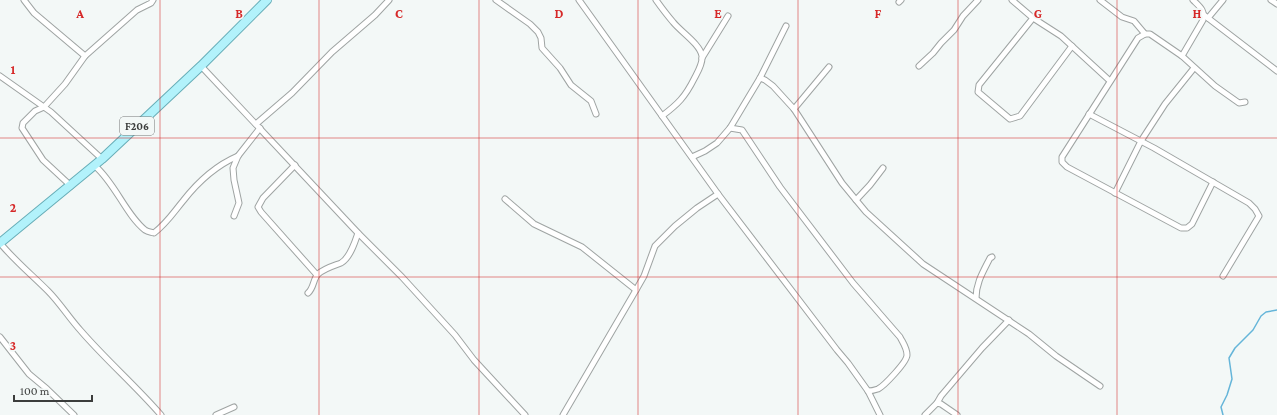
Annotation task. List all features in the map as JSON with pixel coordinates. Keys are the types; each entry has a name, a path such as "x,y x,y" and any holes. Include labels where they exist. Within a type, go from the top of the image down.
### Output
{"main road":[{"name":"F206","path":"0,243 102,160 201,66 267,0"}],"street":[{"path":"24,0 34,13 85,56"},
{"path":"71,186 44,160 22,128 22,123 35,111 44,107 65,84 85,56 137,10 154,0"},
{"path":"256,124 292,93 332,52 375,15 389,0"},
{"path":"496,0 530,24 538,32 541,38 542,48 572,84 591,101 596,114"},
{"path":"579,0 718,194 848,363 868,391 880,415"},
{"path":"656,0 673,22 687,37 696,43 702,58"},
{"path":"919,66 954,30 963,16 978,0"},
{"path":"1012,0 1033,18 1061,36 1110,81"},
{"path":"1100,0 1122,18 1134,21 1145,34"},
{"path":"1193,0 1204,11 1206,16 1277,72"},
{"path":"1182,56 1203,20 1223,0"},
{"path":"1271,0 1277,4"},
{"path":"662,116 678,104 685,96 702,58 728,16"},
{"path":"1033,18 998,60 978,88 978,92 1002,114 1010,119 1020,116 1072,46"},
{"path":"692,157 717,143 730,128 760,78 786,26"},
{"path":"1213,182 1192,224 1187,228 1181,228 1066,167 1062,162 1062,158 1138,38 1145,34 1150,34 1182,56 1215,86 1239,102 1245,102"},
{"path":"201,66 358,233 402,277 454,335 474,360 525,415"},
{"path":"794,109 829,67"},
{"path":"1115,193 1141,141 1165,104 1194,68"},
{"path":"0,76 44,107 102,160"},
{"path":"760,78 766,80 794,109 842,183 866,212 923,264 1009,320 1056,356 1100,386"},
{"path":"1089,114 1141,141 1213,182 1255,209 1259,216 1223,276"},
{"path":"234,216 239,203 233,168 238,156 260,128"},
{"path":"730,128 742,130 780,187 853,283 900,338 905,346 907,354 902,364 884,385 877,389 868,391"},
{"path":"95,166 102,172 133,217 147,232 154,233 172,216 194,188 220,165 238,156"},
{"path":"295,165 263,198 258,207 318,275"},
{"path":"856,200 883,168"},
{"path":"563,415 644,276 655,246 675,226 697,208 718,194"},
{"path":"505,199 534,224 582,247 636,290"},
{"path":"308,293 318,275 327,268 343,262 358,233"},
{"path":"0,243 21,267 48,291 80,330 161,415"},
{"path":"976,298 976,287 978,281 990,258 992,257"},
{"path":"925,415 937,403 941,396 982,348 1009,320"},
{"path":"0,337 29,374 74,415"},
{"path":"937,403 941,404 957,415"},
{"path":"216,415 234,407"}],"waterway":[{"path":"1223,415 1221,407 1232,379 1229,358 1235,348 1253,330 1261,316 1266,312 1277,310"}]}
